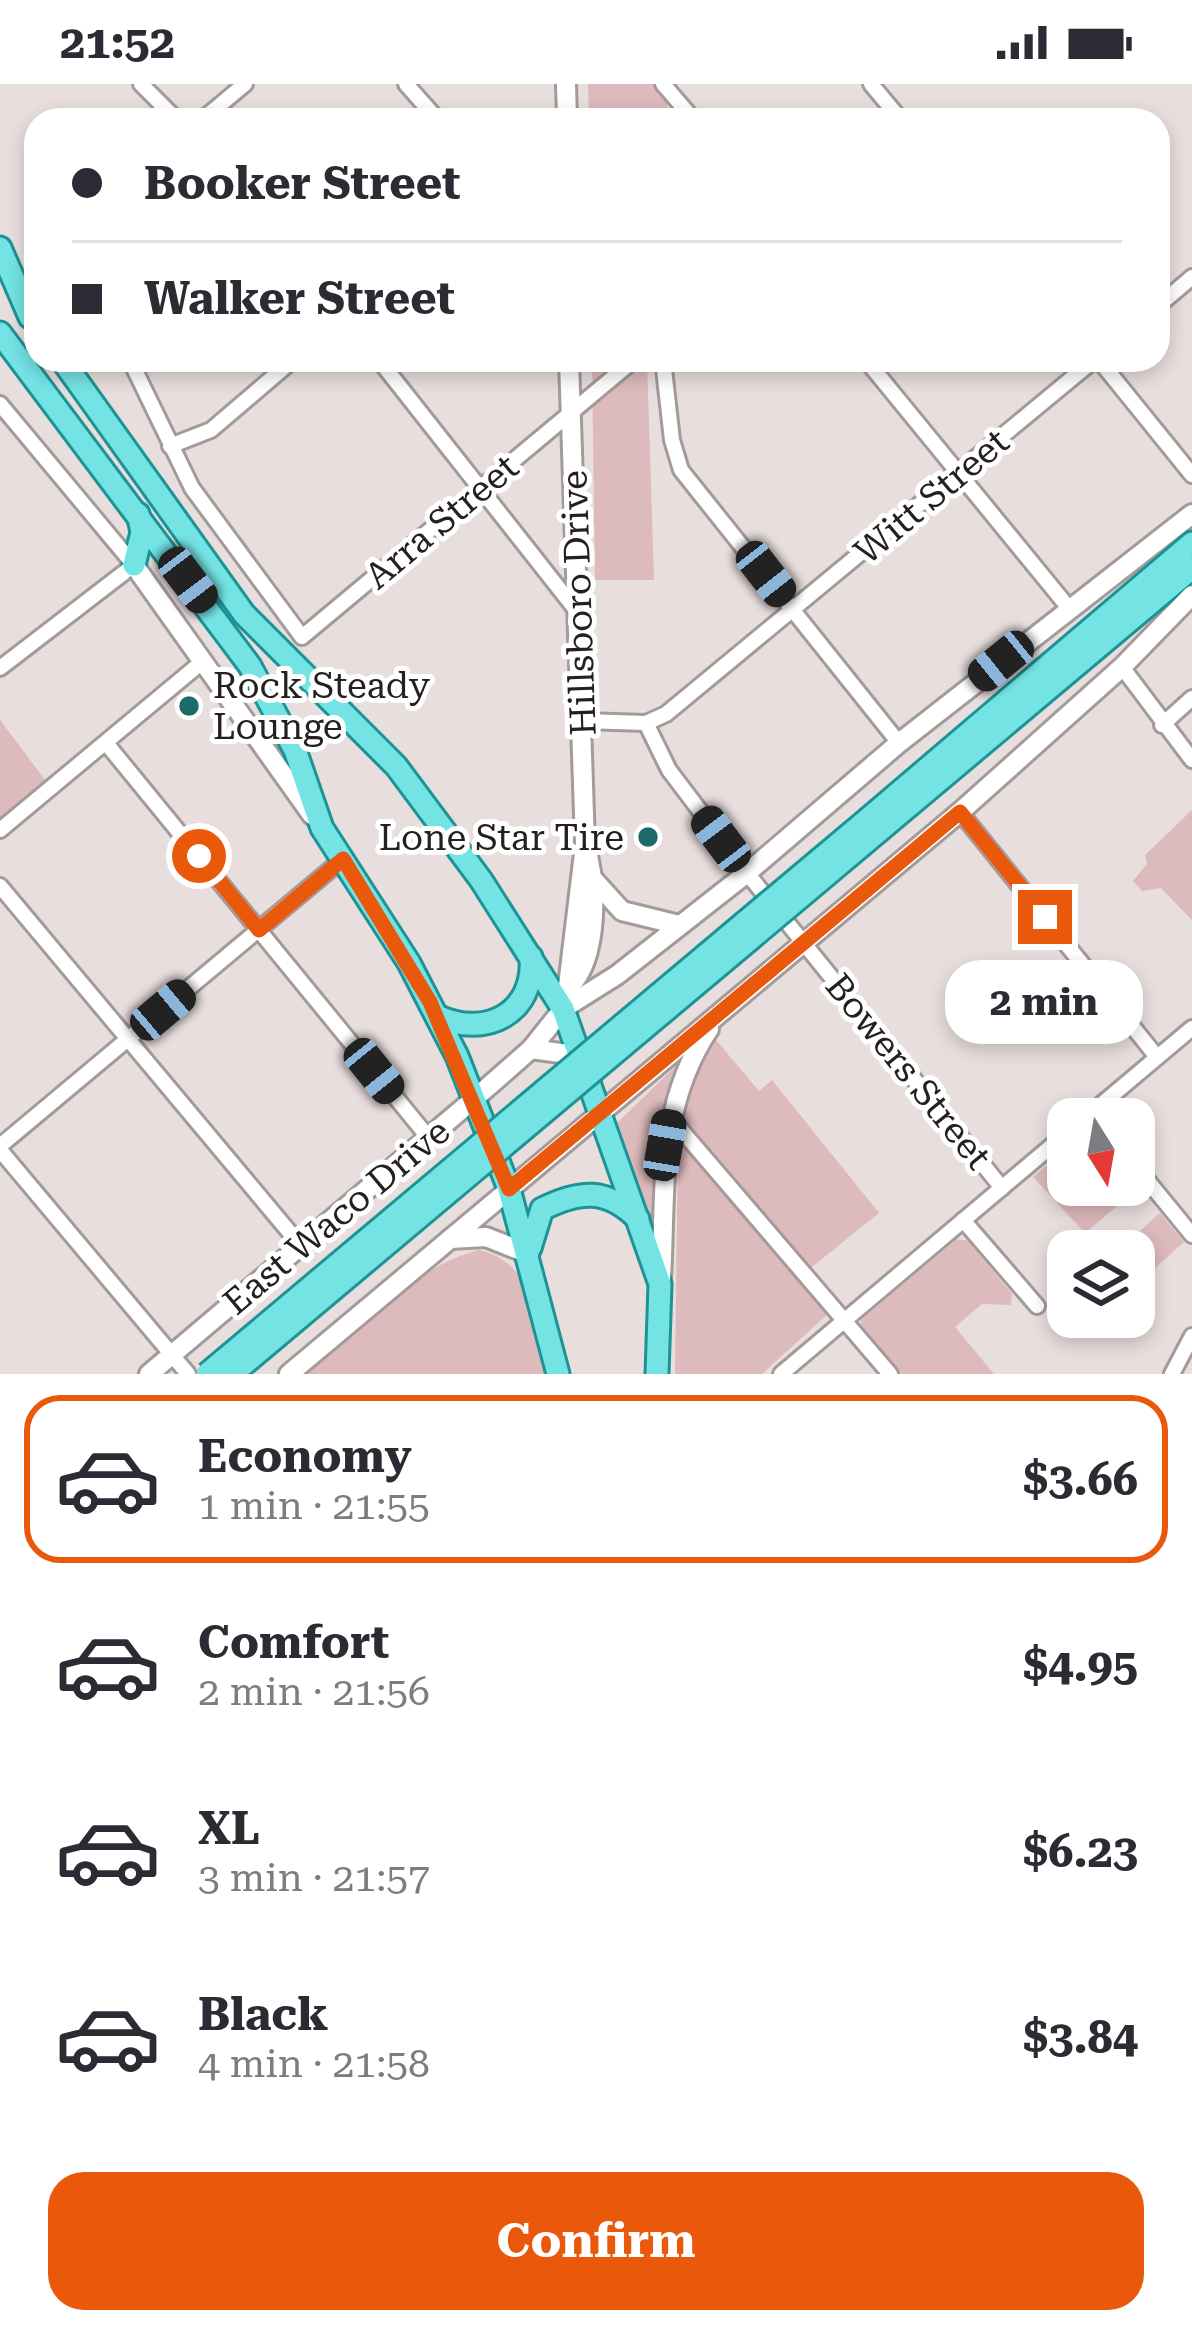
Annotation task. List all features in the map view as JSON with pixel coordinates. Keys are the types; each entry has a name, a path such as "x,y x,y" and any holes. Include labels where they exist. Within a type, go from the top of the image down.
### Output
{"main road":[{"path":"0,248 24,301"},
{"path":"0,277 24,309"},
{"path":"0,333 9,352"},
{"path":"25,372 250,666 295,750 322,828"},
{"path":"71,372 244,614 396,766 531,957 566,998 575,1055 660,1284"},
{"name":"Hillsboro Drive","path":"566,998 585,845 569,372"},
{"path":"137,514 142,532 134,565 343,859 437,1016 509,1189 558,1374"},
{"name":"East Waco Drive","path":"149,1374 531,1049 566,998 679,925 747,874 899,743 1192,514"},
{"name":"East Waco Drive","path":"232,1374 874,824 1192,543"},
{"name":"East Waco Drive","path":"206,1374 1192,568"},
{"path":"289,1374 960,812 1122,668 1192,595"},
{"name":"Hillsboro Drive","path":"566,998 583,974 593,879 585,845"},
{"path":"593,879 622,911 679,925"},
{"path":"437,1016 472,1028 515,1010 533,980 531,957"},
{"path":"658,1374 670,1117 690,1060 720,1012"},
{"path":"531,1049 575,1055"},
{"path":"529,1254 532,1229 542,1210 568,1197 598,1192 621,1202 638,1220"},
{"path":"450,1239 486,1237 529,1254"}],"street":[{"path":"142,84 165,108"},
{"path":"216,108 244,84"},
{"path":"406,84 427,108"},
{"path":"663,84 684,108"},
{"path":"871,84 892,108"},
{"path":"136,372 170,446 211,430 279,372"},
{"path":"388,372 578,612"},
{"name":"Arra Street","path":"170,446 192,488 302,637 620,372"},
{"path":"664,372 672,440 681,470 899,743"},
{"path":"876,372 1068,607"},
{"name":"Witt Street","path":"646,723 667,714 1082,372"},
{"path":"1107,372 1192,475"},
{"path":"0,404 134,565 0,668"},
{"path":"0,830 202,662"},
{"path":"1122,668 1192,760"},
{"path":"1162,724 1192,698"},
{"path":"583,721 646,723"},
{"name":"Bowers Street","path":"646,723 669,770 747,874 1002,1188"},
{"path":"106,743 428,1137"},
{"path":"960,812 1157,1057"},
{"path":"188,1374 0,1148 343,859"},
{"path":"0,886 131,1036 301,1246"},
{"path":"1111,1098 1192,1028"},
{"path":"670,1117 890,1374"},
{"path":"781,1374 1047,1150"},
{"path":"1155,1190 1192,1235"},
{"path":"963,1220 1037,1306"},
{"path":"1172,1374 1192,1336"}],"shaded area":[{"path":"588,84 668,84 667,108 589,108"},
{"path":"592,372 647,372 654,580 595,580"},
{"path":"0,720 48,784 0,824"},
{"path":"1192,810 1192,920 1161,888 1142,891 1133,881 1147,864 1145,855"},
{"path":"716,1040 759,1091 772,1080 879,1213 807,1271 680,1123 694,1080"},
{"path":"680,1062 662,1121 656,1249 616,1124"},
{"path":"678,1143 687,1144 829,1313 762,1374 675,1374"},
{"path":"1047,1165 1047,1192 1033,1177"},
{"path":"1060,1206 1117,1206 1089,1230 1082,1230"},
{"path":"1160,1213 1184,1242 1155,1268 1155,1230 1141,1230"},
{"path":"957,1239 968,1241 1012,1294 1011,1305 982,1304 955,1327 994,1374 901,1374 861,1328 861,1320"},
{"path":"479,1250 498,1257 524,1282 550,1374 306,1374 409,1285 454,1258"}],"place":[{"name":"Rock Steady Lounge","path":"189,706"},
{"name":"Lone Star Tire","path":"648,837"}],"route":[{"path":"199,856 259,930 343,859 430,1002 457,1056 509,1189 960,812 1045,917"}]}
